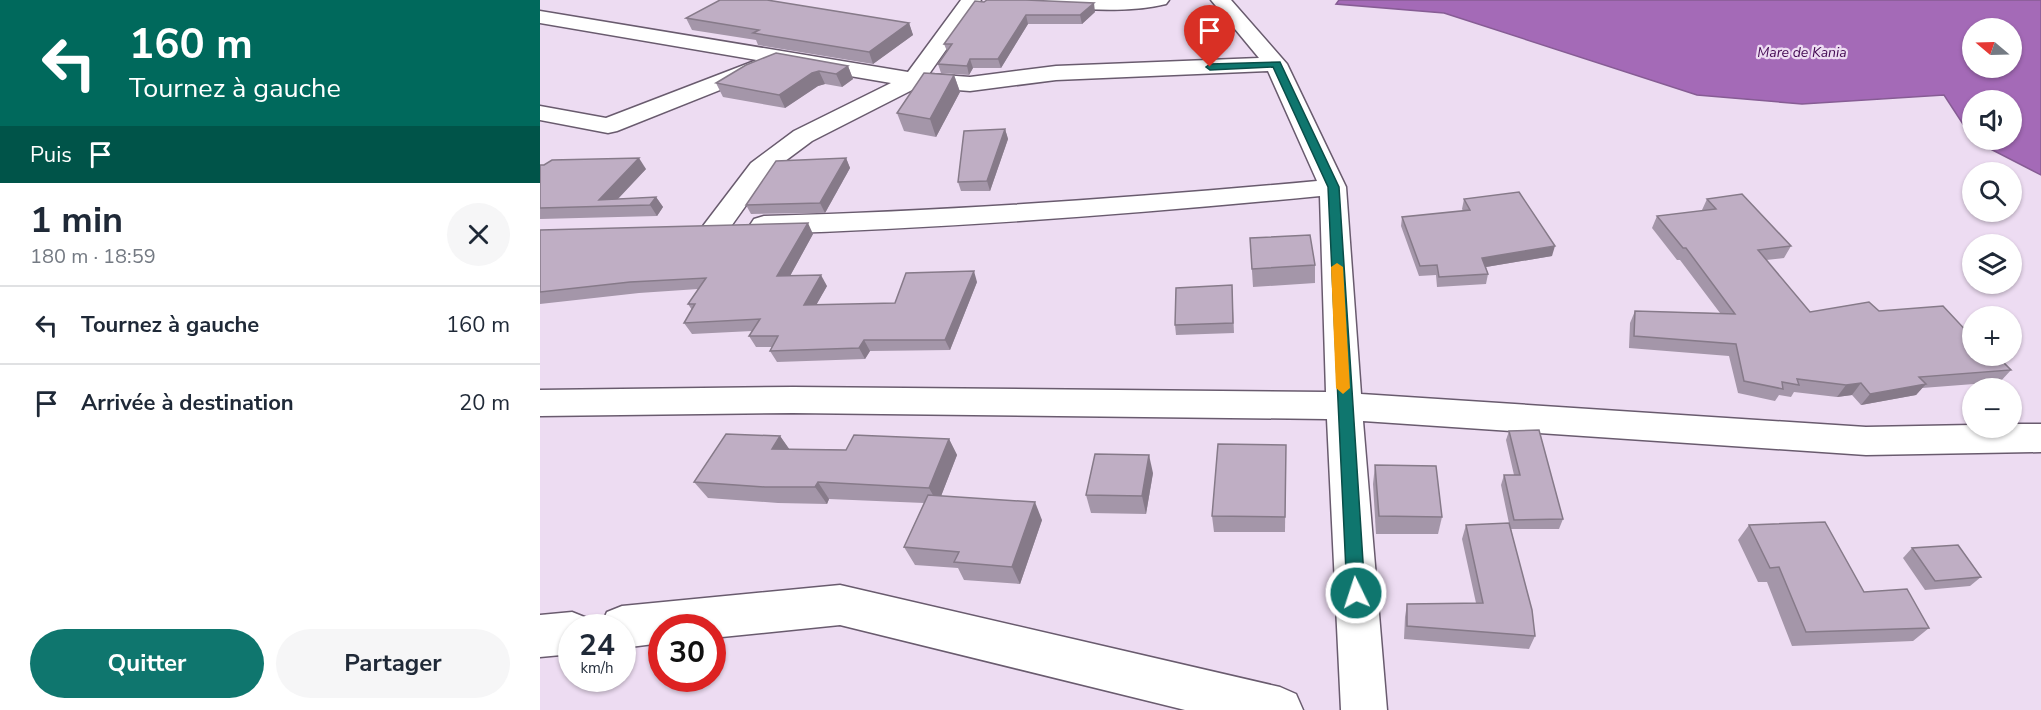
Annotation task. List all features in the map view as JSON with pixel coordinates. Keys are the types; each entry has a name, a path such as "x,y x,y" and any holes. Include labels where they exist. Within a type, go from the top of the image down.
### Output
{"street":[{"path":"540,10 564,0"},
{"path":"972,0 914,80 803,136 760,168 706,226 902,221 1133,206 1333,187"},
{"path":"1024,0 1123,3 1159,0"},
{"path":"1221,0 1276,64 1333,187 1344,406 1364,710"},
{"path":"540,17 914,80 970,84 1056,73 1276,64"},
{"path":"540,112 608,126 779,58"},
{"path":"540,403 805,400 1344,406 1866,441 2041,438"},
{"path":"636,626 840,605 1280,710"},
{"path":"540,636 558,634"}],"water":[{"name":"Mare de Kania","path":"1339,0 2041,0 2041,175 2022,165 2022,162 2016,162 1992,150 2022,150 2022,90 1962,90 1962,123 1944,95 1802,104 1697,95 1444,13 1336,4"}],"building":[{"path":"720,0 767,0 909,23 869,52 753,33 759,30 686,18"},
{"path":"975,1 1094,3 1080,15 1026,15 998,59 970,59 967,66 938,64 952,44 944,44"},
{"path":"776,53 848,66 836,74 819,71 812,73 779,95 716,83 746,65"},
{"path":"924,73 954,75 930,119 897,113"},
{"path":"1005,129 987,181 958,182 964,131"},
{"path":"639,158 599,200 656,197 650,205 540,208 540,165 552,160"},
{"path":"846,158 820,203 746,205 776,161"},
{"path":"1519,192 1555,246 1482,258 1488,274 1439,277 1437,265 1420,266 1402,217 1470,210 1464,199"},
{"path":"1742,194 1791,246 1758,250 1810,312 1869,302 1879,311 1943,306 1962,326 1962,366 2007,366 2011,370 1919,377 1926,384 1870,394 1861,383 1846,385 1797,379 1799,385 1782,382 1783,389 1744,381 1736,344 1634,336 1635,311 1735,314 1686,248 1683,248 1657,216 1716,209 1707,199"},
{"path":"808,223 777,276 821,275 804,305 895,303 906,273 974,271 945,340 864,340 859,348 770,351 778,336 749,336 760,319 684,323 695,304 688,304 706,278 630,282 540,292 540,230"},
{"path":"1310,235 1315,265 1252,269 1250,238"},
{"path":"1232,285 1233,323 1175,325 1176,288"},
{"path":"1539,430 1563,519 1514,520 1504,475 1520,475 1509,431"},
{"path":"726,434 780,436 772,449 846,450 854,435 949,439 929,488 818,482 815,487 765,487 694,482"},
{"path":"1218,444 1286,445 1285,517 1212,516"},
{"path":"1095,454 1149,455 1142,496 1086,495"},
{"path":"1375,465 1436,466 1442,517 1379,516"},
{"path":"928,495 1035,502 1012,567 954,562 959,552 904,547"},
{"path":"1825,522 1864,592 1907,589 1929,628 1806,632 1779,567 1770,568 1749,525"},
{"path":"1509,523 1532,610 1535,636 1407,626 1407,604 1483,603 1466,525"},
{"path":"1958,545 1981,577 1935,581 1912,548"}],"slow traffic":[{"path":"1337,267 1343,388"}],"route":[{"path":"1210,67 1276,64 1333,187 1356,593"}]}
